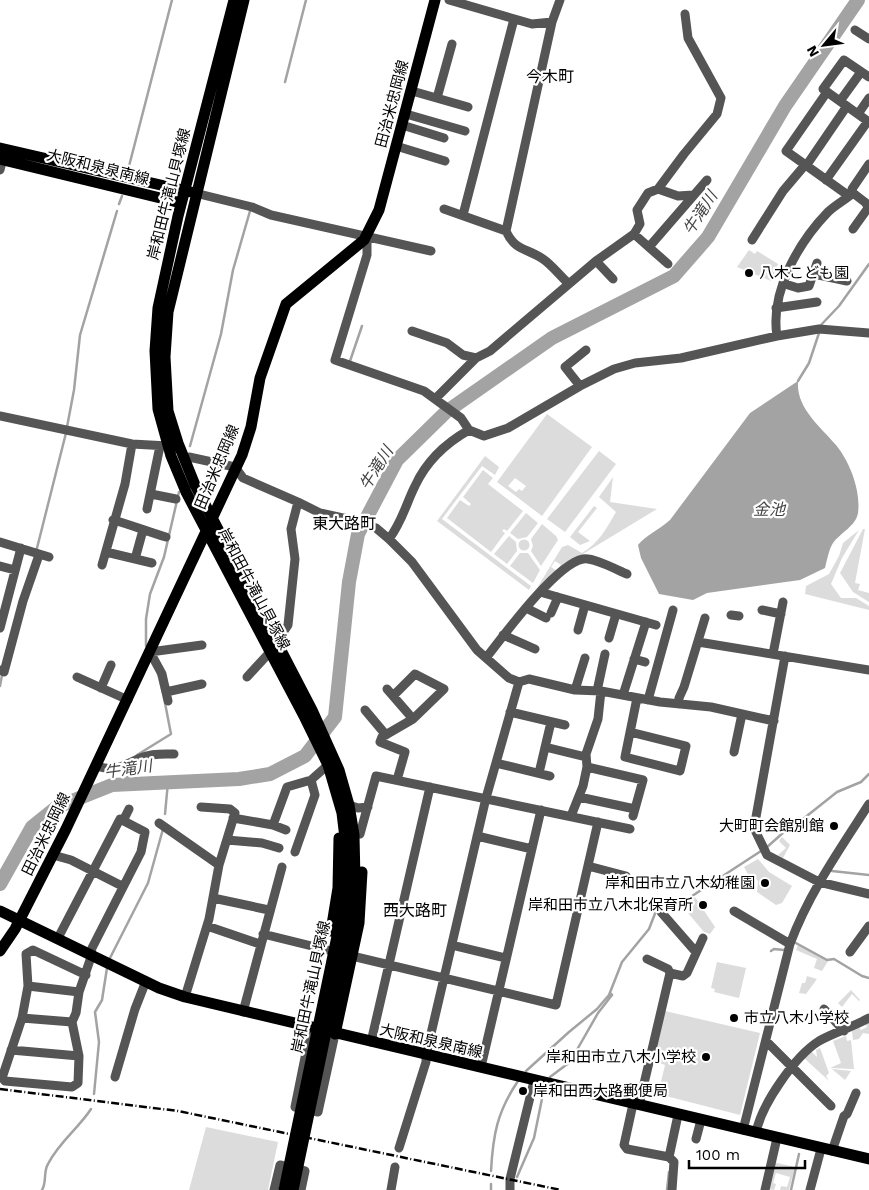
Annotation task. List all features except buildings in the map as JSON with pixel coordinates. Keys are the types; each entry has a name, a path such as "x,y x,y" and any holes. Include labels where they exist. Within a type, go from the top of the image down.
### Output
{"main road":[{"name":"岸和田牛滝山貝塚線","path":"234,0 190,192 168,312 164,357 168,411 168,445 212,518 273,647"},
{"name":"岸和田牛滝山貝塚線","path":"190,192 244,0"},
{"name":"田治米忠岡線","path":"0,951 20,920 53,856 242,455 251,427 260,378 286,304 343,259 367,236 379,210 435,0"},
{"name":"大阪和泉泉南線","path":"2,157 190,192"},
{"name":"大阪和泉泉南線","path":"2,157 181,203"},
{"path":"181,203 190,192"},
{"name":"岸和田牛滝山貝塚線","path":"181,203 158,308 155,351 158,408 168,445 186,492 273,647 308,714 328,757 347,810 346,918 293,1190"},
{"name":"岸和田牛滝山貝塚線","path":"328,757 347,810"},
{"path":"334,1034 352,956 362,888 360,834 347,810"},
{"path":"311,1028 328,950 338,888 339,834 347,810"},
{"name":"大阪和泉泉南線","path":"0,910 146,981 185,997 869,1160"},
{"name":"岸和田牛滝山貝塚線","path":"284,1190 346,918"}],"street":[{"path":"449,0 532,24 552,22"},
{"path":"480,10 483,0"},
{"path":"560,0 552,22 506,231 510,240 523,250 542,258 568,284"},
{"path":"438,400 476,358 490,351 596,261 634,234 640,224 637,210 648,193 658,189 717,114 721,98 688,38 685,14"},
{"path":"463,216 514,19"},
{"path":"855,30 869,39"},
{"path":"437,98 452,44"},
{"path":"752,240 783,190 806,165 844,104 865,74 844,60 823,89 844,104 866,117"},
{"path":"412,91 468,107"},
{"path":"827,92 786,152 826,180 851,195 867,201 868,208 866,213 853,229"},
{"path":"826,180 866,117 869,98"},
{"path":"404,120 465,131"},
{"path":"404,120 444,138"},
{"path":"396,146 433,161 445,161"},
{"path":"777,336 774,319 776,308 797,252 829,212 851,195 852,189 869,164"},
{"path":"649,247 707,180"},
{"path":"658,189 678,196 693,195"},
{"path":"190,192 252,207 272,215 431,251"},
{"path":"444,209 506,231"},
{"path":"634,234 668,264"},
{"path":"367,236 367,255 335,360 424,391 461,418 469,430 477,434 494,434 508,428 580,386 614,369 635,363 681,358 777,336 819,329 869,333"},
{"path":"596,261 613,279"},
{"path":"785,284 798,288 808,286 814,274 816,263"},
{"path":"814,274 847,281"},
{"path":"776,308 817,302"},
{"path":"412,331 447,343 463,355 476,358"},
{"path":"580,386 565,367 586,350"},
{"path":"0,416 132,444 168,445 151,494 148,509"},
{"path":"389,539 398,528 415,485 438,452 469,430"},
{"path":"102,565 113,520 125,484 132,444"},
{"path":"189,457 235,467 242,478 320,513 352,520 376,528 412,562 486,658 502,674 519,682 529,679 575,690 599,691 774,721"},
{"path":"151,494 176,499"},
{"path":"248,677 273,647 288,625 291,613 295,559 291,529 298,502"},
{"path":"113,520 139,526 144,530 166,537"},
{"path":"135,559 144,530"},
{"path":"0,542 40,555 24,608 1,671"},
{"path":"0,628 21,548"},
{"path":"106,552 152,563"},
{"path":"486,658 549,581 582,558 627,574"},
{"path":"0,566 15,570"},
{"path":"540,592 656,625"},
{"path":"526,608 549,615 558,597"},
{"path":"773,654 783,602"},
{"path":"578,630 585,605"},
{"path":"648,700 673,610"},
{"path":"762,610 781,614"},
{"path":"609,638 616,614"},
{"path":"679,704 688,660 698,642 698,628 705,618"},
{"path":"623,695 646,622"},
{"path":"503,635 535,650"},
{"path":"698,642 869,670"},
{"path":"168,701 162,674 150,652 202,645"},
{"path":"571,816 579,797 587,767 586,757 599,713 599,691 605,654"},
{"path":"785,656 754,828 767,855 819,882 869,894"},
{"path":"575,690 585,658"},
{"path":"634,659 645,662"},
{"path":"101,688 111,665"},
{"path":"397,780 405,752 380,742 386,735 413,719 444,689 415,674 390,693 413,719"},
{"path":"77,676 128,700"},
{"path":"399,1148 426,1062 426,1055 486,798 519,682"},
{"path":"166,692 202,684"},
{"path":"630,732 686,746 680,771 625,757 630,732 637,698"},
{"path":"365,710 386,735"},
{"path":"510,712 565,725"},
{"path":"734,752 742,714"},
{"path":"539,773 552,722"},
{"path":"546,747 586,757"},
{"path":"96,766 109,770 125,766 143,757 157,754 174,754"},
{"path":"273,825 287,788 311,780 328,757"},
{"path":"496,763 550,776"},
{"path":"579,797 634,812 643,780 587,767"},
{"path":"360,834 376,776 630,829"},
{"path":"295,852 315,795 311,780"},
{"path":"371,1042 430,787"},
{"path":"743,1130 790,944 798,921 819,882 869,804"},
{"path":"185,997 207,926 219,865 235,813 230,809 201,807"},
{"path":"347,810 368,807"},
{"path":"123,821 129,809"},
{"path":"481,1068 541,810"},
{"path":"234,818 273,825 286,830"},
{"path":"58,938 120,819 145,832 141,852 122,886 91,954 86,975 79,992 76,1013 72,1022 79,1056 78,1083 72,1087 5,1081 2,1078 22,1018 28,986 26,954 33,950 86,975"},
{"path":"352,956 556,1005 598,822"},
{"path":"159,823 219,865"},
{"path":"477,836 532,849"},
{"path":"227,840 262,843 279,848"},
{"path":"53,856 71,860 122,886"},
{"path":"588,866 626,876"},
{"path":"243,1012 282,867"},
{"path":"213,898 269,910"},
{"path":"734,911 741,920 758,921 790,944"},
{"path":"661,912 695,952"},
{"path":"207,926 260,944"},
{"path":"850,952 869,926"},
{"path":"263,934 328,950"},
{"path":"670,973 683,976 687,973 703,938"},
{"path":"452,944 506,958"},
{"path":"647,959 668,968 670,973 624,1144 627,1149 669,1157 674,1162 672,1190"},
{"path":"115,1077 114,1062 121,1040 146,981"},
{"path":"28,986 79,992"},
{"path":"824,1009 844,1031"},
{"path":"22,1018 72,1022"},
{"path":"756,1133 758,1120 767,1104 792,1069 818,1042 869,1018"},
{"path":"311,1028 296,1107 318,1112 334,1034"},
{"path":"766,1041 831,1106"},
{"path":"11,1050 79,1056"},
{"path":"510,1190 510,1180 534,1081"},
{"path":"810,1190 826,1150 844,1116 847,1114 856,1093"},
{"path":"669,1157 678,1115"},
{"path":"696,1139 701,1120"},
{"path":"765,1190 764,1177 777,1138"},
{"path":"274,1190 280,1166 305,1171 301,1190"},
{"path":"391,1190 395,1167"}],"shaded area":[{"path":"749,250 755,254 757,251 778,264 771,281 737,267"},
{"path":"547,414 592,447 542,516 497,482","holes":["515,478 526,486 522,491 519,489 516,492 508,486"]},
{"path":"599,451 616,464 565,532 547,519"},
{"path":"485,456 499,467 495,475 482,466 442,519 531,586 529,590 437,521"},
{"path":"483,470 493,478 488,484 523,511 507,531 504,529 502,531 505,533 491,552 447,518 460,500 469,506 471,504 463,497"},
{"path":"613,477 610,502 657,509 558,569 561,565 555,561 551,567 557,571 534,593 562,547 568,545 582,553 598,540 605,530 616,512 599,497"},
{"path":"594,506 597,508 578,532 590,541 580,545 570,537"},
{"path":"526,513 538,523 527,537 518,539 510,533"},
{"path":"542,524 558,540 541,566 531,551 533,546 531,539"},
{"path":"863,529 865,529 855,583 860,584 858,590 869,593 869,602 853,592 840,573"},
{"path":"859,530 842,558 831,584 841,598 856,598 869,606 869,610 805,594 806,586 829,574 839,556 843,543"},
{"path":"509,536 516,542 517,551 507,564 494,554"},
{"path":"522,540 526,540 529,545 528,549 522,550 519,547 519,543"},
{"path":"520,553 528,553 540,570 533,583 510,566"},
{"path":"782,837 790,845 783,858 778,855 786,848 779,841"},
{"path":"758,859 769,872 792,886 782,903 776,905 757,892 758,881 753,876 749,876 744,867"},
{"path":"695,897 715,927 710,934 704,932 688,913 691,910 684,902"},
{"path":"798,945 828,961 822,971 814,968 817,959 796,950"},
{"path":"717,962 746,968 739,998 714,992 715,989 711,988"},
{"path":"807,976 817,979 806,994 799,993 802,983 805,983"},
{"path":"851,990 860,1000 852,994 842,1007 838,1003"},
{"path":"665,1011 760,1033 740,1115 658,1094 665,1065 654,1061"},
{"path":"869,1021 869,1034 863,1033 859,1039 853,1040 852,1031 859,1027 861,1030 867,1027 865,1023"},
{"path":"846,1036 847,1041 851,1040 854,1069 830,1068 841,1063 833,1041"},
{"path":"820,1048 829,1073 826,1076 829,1081 804,1058 811,1051 817,1057 816,1050"},
{"path":"832,1069 851,1071 845,1080"},
{"path":"206,1127 278,1142 268,1190 189,1190"},
{"path":"773,1162 795,1167 789,1190 780,1190 781,1186 787,1187 790,1177 776,1173 773,1183 776,1184 774,1190 767,1189"}],"water":[{"name":"金池","path":"798,381 798,391 805,408 846,460 858,495 857,518 833,543 825,568 800,580 707,593 693,600 659,594 641,558 638,545 670,520 750,413"}],"waterway":[{"path":"128,170 172,0"},
{"path":"285,82 306,0"},
{"name":"牛滝川","path":"0,884 32,827 57,807 112,785 239,779 270,774 305,756 335,717 349,582 358,534 397,460 446,412 552,338 674,276 708,237 785,106 858,0"},
{"path":"119,204 122,196"},
{"path":"67,427 74,390 80,335 117,211"},
{"path":"190,446 221,334 233,270 250,211"},
{"path":"820,326 839,306 869,264"},
{"path":"350,361 362,326"},
{"path":"798,381 809,363 819,333"},
{"path":"36,552 66,433"},
{"path":"146,646 146,619 150,594 164,557 179,492"},
{"path":"158,674 163,693"},
{"path":"0,686 2,675"},
{"path":"137,755 171,734 165,703"},
{"path":"127,772 128,784"},
{"path":"766,848 794,823 803,819 837,792 861,782 869,774"},
{"path":"165,814 168,782"},
{"path":"110,958 148,883 163,829"},
{"path":"526,1071 597,1009 609,995 622,962 649,929 656,911 674,902 689,898 761,851"},
{"path":"832,871 869,875"},
{"path":"794,942 827,960 834,959 862,976 869,978"},
{"path":"771,951 774,949 784,950"},
{"path":"94,1094 99,1042 95,1012 102,1000 107,968"},
{"path":"550,1077 570,1062 598,1013 612,995 610,993"},
{"path":"491,1171 497,1124 505,1103 518,1081"},
{"path":"517,1177 534,1138 544,1089"},
{"path":"42,1190 46,1170 52,1156 91,1109"},
{"path":"791,1190 799,1154"},
{"path":"667,1190 669,1172"},
{"path":"491,1184 491,1190"}],"railway":[{"path":"0,1089 178,1111 561,1190"}],"place":[{"name":"八木こども園","path":"749,273"},
{"name":"大町町会館別館","path":"834,826"},
{"name":"岸和田市立八木幼稚園","path":"765,883"},
{"name":"岸和田市立八木北保育所","path":"703,905"},
{"name":"市立八木小学校","path":"734,1018"},
{"name":"岸和田市立八木小学校","path":"706,1057"},
{"name":"岸和田西大路郵便局","path":"523,1091"}],"district":[{"name":"今木町","path":"550,76"},
{"name":"東大路町","path":"344,523"},
{"name":"西大路町","path":"415,910"}]}
